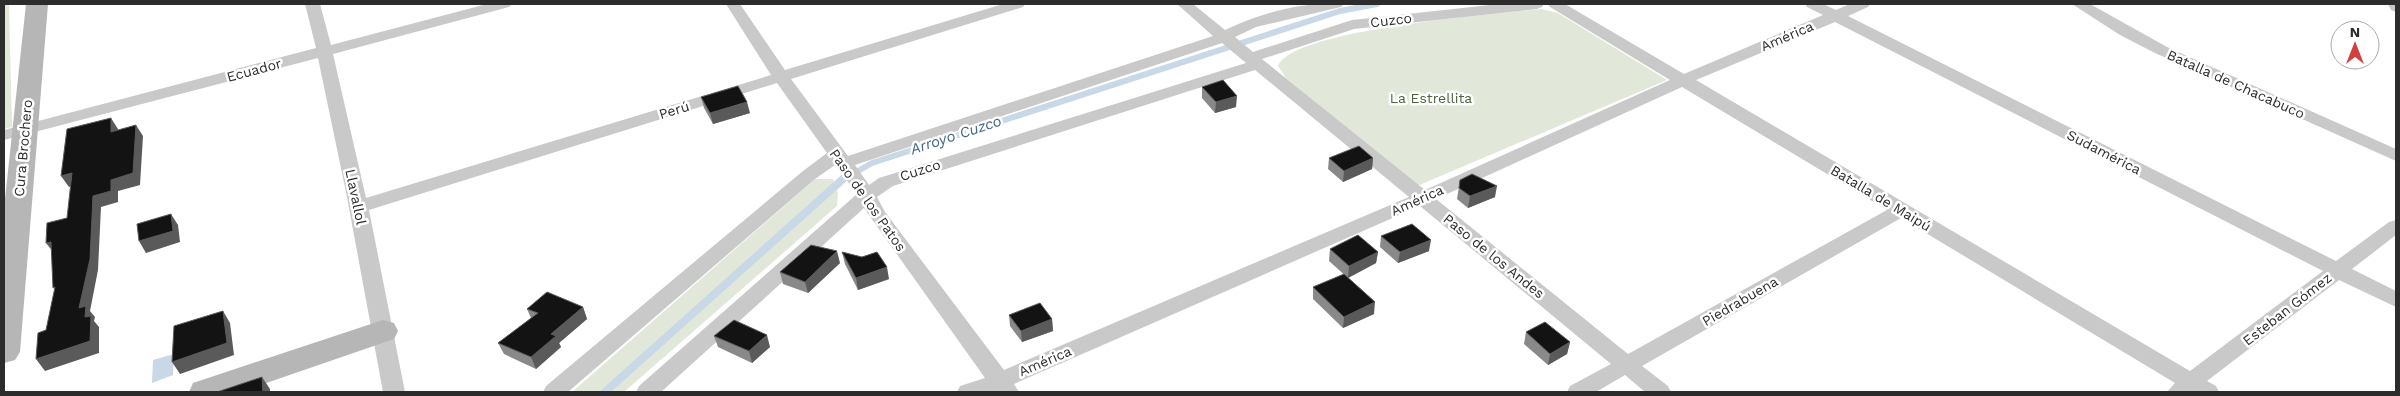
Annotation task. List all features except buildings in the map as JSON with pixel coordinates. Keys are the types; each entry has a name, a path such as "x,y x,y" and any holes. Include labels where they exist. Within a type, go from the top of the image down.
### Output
{"street":[{"name":"Cura Brochero","path":"4,352 14,133 37,4"},
{"name":"Llavallol","path":"312,4 325,51 358,207 394,392"},
{"name":"Ecuador","path":"14,133 504,4"},
{"name":"Paso de los Patos","path":"733,4 781,77 850,173 876,214 1004,387"},
{"name":"Perú","path":"358,207 1018,4"},
{"name":"Paso de los Andes","path":"1184,4 1660,392"},
{"path":"554,392 809,175 850,173 1211,43 1240,49 1251,24 1336,4"},
{"name":"Cuzco","path":"647,392 850,173 886,182 1240,49 1352,25 1537,4"},
{"name":"Batalla de Maipú","path":"1555,4 1901,210 2192,389"},
{"name":"Sudamérica","path":"1812,4 2396,300"},
{"name":"América","path":"968,392 1004,387 1683,80 1863,4"},
{"name":"Batalla de Chacabuco","path":"2080,4 2126,32 2161,50 2396,156"},
{"name":"Piedrabuena","path":"1578,392 1901,210"},
{"name":"Esteban Gómez","path":"2192,389 2337,270 2396,226"},
{"path":"205,392 382,331"}],"green space":[{"path":"4,4 9,4 12,127 4,129"},
{"name":"La Estrellita","path":"1541,9 1558,13 1667,80 1417,186 1286,78 1278,66 1292,53 1319,42 1356,33 1443,19"},
{"path":"815,179 833,179 838,193 837,206 624,392 572,392"}],"water":[{"path":"174,354 173,375 152,383 153,360"}],"waterway":[{"name":"Arroyo Cuzco","path":"842,180 872,163 1340,11 1377,4"},
{"name":"Arroyo Cuzco","path":"605,392 843,179"}]}
